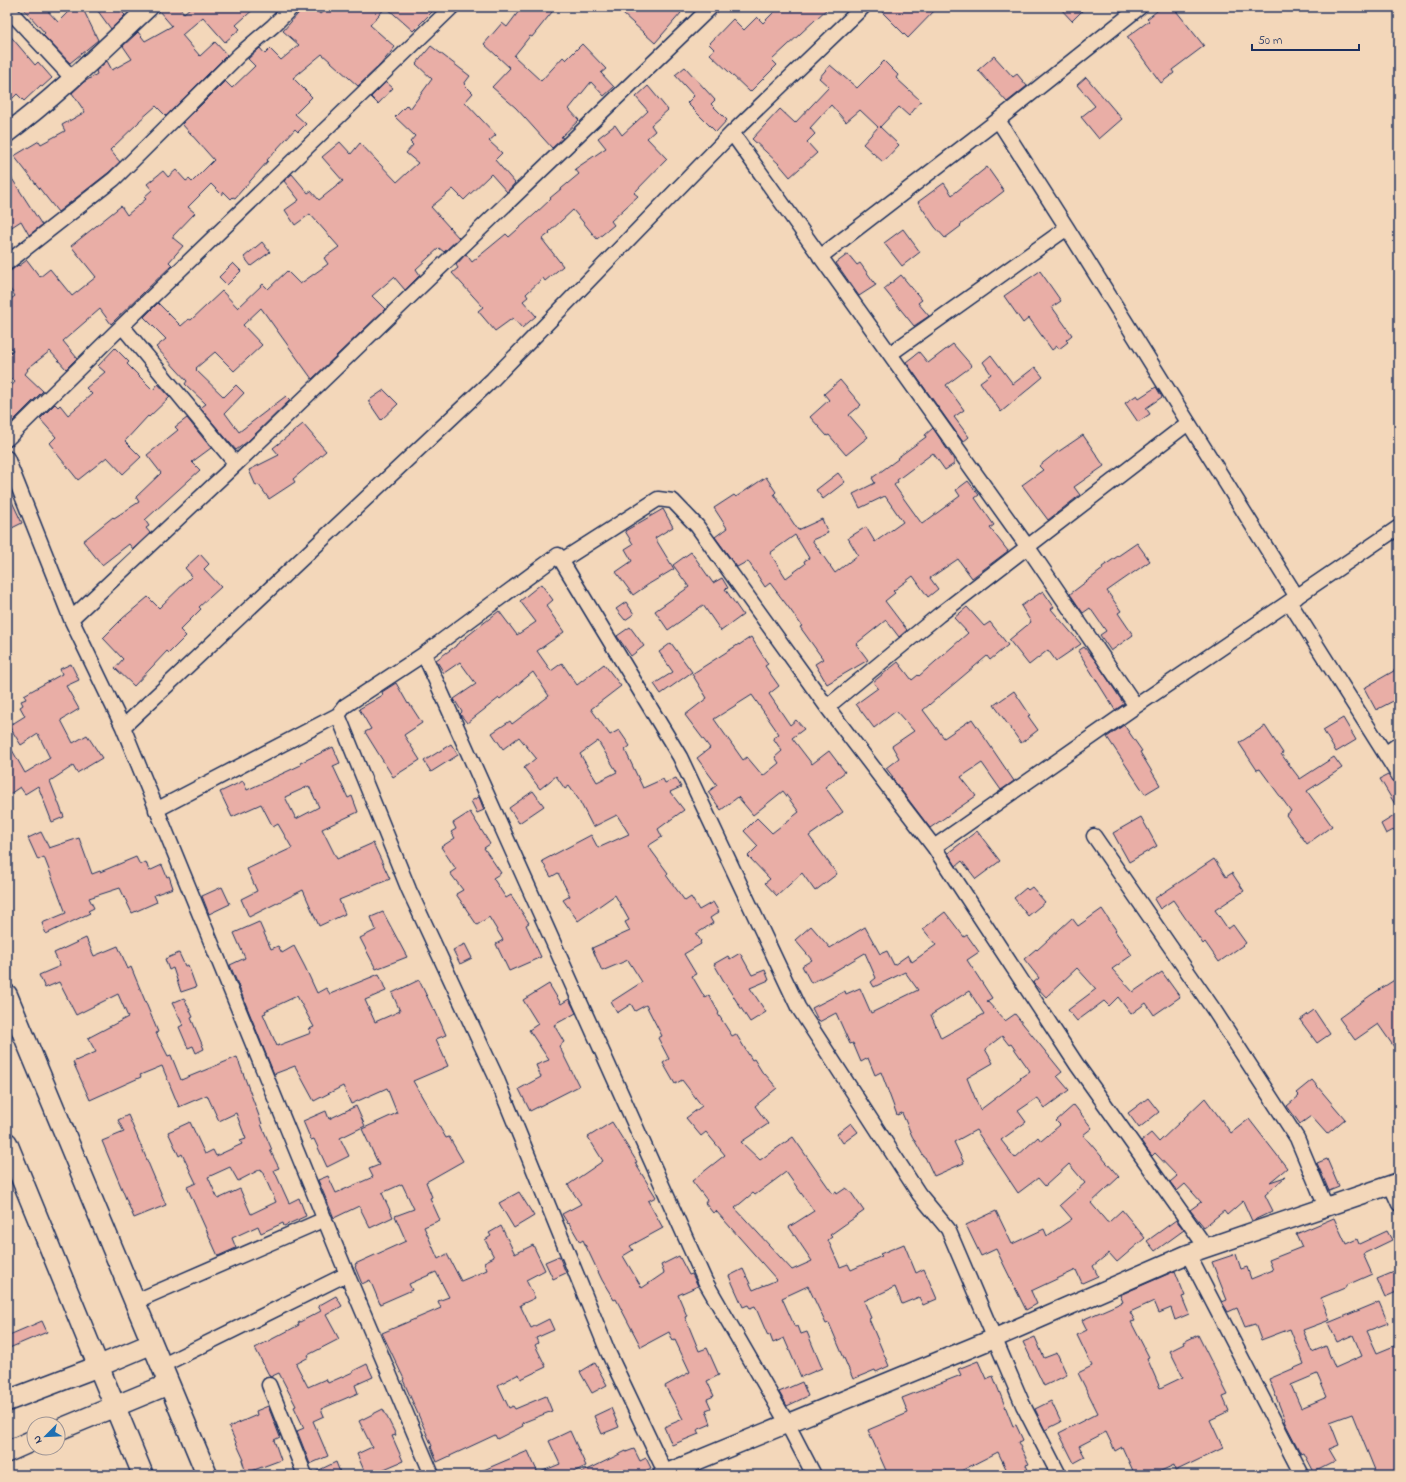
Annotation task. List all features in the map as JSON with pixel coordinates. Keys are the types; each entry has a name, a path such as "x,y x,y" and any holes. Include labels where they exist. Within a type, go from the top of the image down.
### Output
{"main road":[{"path":"7,995 151,1344 207,1475"},
{"path":"7,1143 143,1475"},
{"path":"7,1401 99,1366 151,1344"},
{"path":"66,1427 169,1384"},
{"path":"7,1452 26,1444"}],"street":[{"path":"7,133 31,115 72,79 149,7"},
{"path":"7,263 114,179 240,54 273,26 292,7"},
{"path":"7,439 452,7"},
{"path":"71,619 236,464 711,7"},
{"path":"123,727 493,379 732,133 863,7"},
{"path":"820,257 998,120 1140,7"},
{"path":"7,8 72,79"},
{"path":"998,120 1188,423 1399,776"},
{"path":"732,133 1027,546 1136,706"},
{"path":"890,354 1067,228"},
{"path":"122,326 236,464"},
{"path":"827,707 939,615 1188,423"},
{"path":"7,458 71,619 123,727 347,1274 432,1475"},
{"path":"561,561 658,499 672,501 697,526 827,707 934,847 1077,1064 1206,1248"},
{"path":"934,847 1136,706 1399,527"},
{"path":"156,810 338,715 345,706 424,654 558,555 680,757 798,1007 919,1194 948,1229 1023,1405 1059,1475"},
{"path":"424,654 705,1282 787,1424 814,1475"},
{"path":"338,715 409,890 496,1077 608,1352 664,1474 995,1338 1188,1254 1395,1184 1399,1204"},
{"path":"1385,754 1399,744"},
{"path":"1094,836 1214,1010 1297,1138 1326,1207"},
{"path":"134,1302 325,1219"},
{"path":"1188,1254 1302,1475"},
{"path":"161,1366 347,1274"},
{"path":"269,1385 306,1475"}],"building":[{"path":"22,7 44,7 58,22 73,7 82,7 98,40 70,63 43,35 45,33"},
{"path":"95,7 117,7 125,15 111,29"},
{"path":"159,7 179,7 184,13 191,7 256,7 236,25 240,29 225,42 203,17 182,35 200,56 215,42 227,55 166,116 156,106 139,121 110,150 120,162 58,212 14,156 39,141 41,144 65,131 62,125 85,112 72,93 84,82 97,74 96,71 107,61 112,70 132,59 123,46 138,32 145,41 172,26 159,11"},
{"path":"304,7 312,7 320,14 329,7 386,7 370,25 395,47 381,64 358,86 322,54 293,78 312,97 295,114 306,124 298,132 295,129 235,198 233,197 231,199 224,192 222,195 211,184 188,207 195,213 173,236 173,238 183,246 169,262 172,265 111,324 100,309 63,341 77,358 66,369 50,351 27,369 28,370 25,374 43,391 7,427 7,391 15,382 7,374 7,356 13,350 7,343 7,302 15,296 7,285 7,271 12,270 27,260 40,277 50,269 72,296 96,277 71,246 121,206 127,215 146,199 144,197 152,190 147,184 163,171 168,177 176,170 186,181 189,179 192,182 214,160 182,124 225,81 232,88 255,66 248,59 260,48 265,54 270,49 281,60 299,45 283,31"},
{"path":"386,7 437,7 413,31"},
{"path":"522,7 556,7 532,37 530,36 514,56 541,81 563,57 566,60 582,44 606,69 601,73 614,87 604,96 591,82 569,109 579,120 552,148 516,108 492,87 510,68 484,44 502,23 507,27"},
{"path":"630,7 673,7 681,13 655,43 623,14"},
{"path":"779,7 829,7 772,60 777,65 750,92 710,54 714,49 709,44 733,19 744,30 757,17 763,23"},
{"path":"877,7 938,7 908,38"},
{"path":"1059,7 1086,7 1072,21"},
{"path":"1162,7 1173,7 1204,46 1172,70 1174,73 1161,83 1127,37 1149,21 1147,19"},
{"path":"7,32 35,65 38,62 52,78 42,87 41,85 24,101 17,94 12,99 7,93"},
{"path":"431,46 470,76 464,84 473,93 465,102 496,135 489,141 502,153 495,160 515,183 507,192 491,174 464,200 453,189 431,207 459,238 444,252 439,248 416,269 420,275 405,290 394,277 372,296 385,309 312,379 261,308 243,325 262,345 234,371 215,352 196,368 196,370 224,397 236,385 244,393 225,413 239,432 286,396 290,400 247,442 236,450 200,408 206,404 185,384 187,381 156,347 166,339 144,317 158,303 181,326 189,319 191,320 222,291 238,308 263,284 268,289 287,271 300,284 328,264 324,258 339,247 310,214 295,225 285,210 299,200 284,181 292,174 308,193 311,191 319,200 343,181 322,157 340,142 351,154 360,143 397,182 418,163 406,153 413,145 410,142 415,136 395,117 407,105 410,109 432,79 416,64"},
{"path":"994,56 1013,77 1017,74 1027,86 1007,102 978,70"},
{"path":"884,61 898,75 896,78 921,101 909,116 899,107 880,127 899,145 883,162 863,144 878,127 860,110 846,122 831,105 810,128 815,134 807,142 817,153 790,177 779,164 752,139 780,109 795,123 829,87 819,78 830,65 857,88"},
{"path":"685,67 715,100 711,104 727,120 716,132 687,103 694,96 675,75"},
{"path":"1086,77 1122,119 1099,139 1081,117 1095,106 1077,85"},
{"path":"386,82 393,88 378,104 371,97"},
{"path":"648,86 668,110 651,125 655,131 647,138 667,159 634,193 638,196 611,221 614,225 597,239 573,210 542,239 563,266 545,281 543,278 526,294 528,297 523,301 536,316 522,328 513,318 495,331 478,311 483,307 452,273 458,268 456,265 466,254 472,262 506,234 509,237 551,199 550,198 579,174 575,169 606,148 598,138 615,125 622,135 648,111 636,97"},
{"path":"987,167 1004,191 945,238 935,227 918,202 944,183 952,195"},
{"path":"7,171 42,225 29,235 21,221 7,230"},
{"path":"903,229 920,252 902,266 884,243"},
{"path":"262,242 270,252 251,266 244,257"},
{"path":"848,254 857,265 860,263 876,285 859,296 836,263"},
{"path":"233,263 241,271 227,285 219,277"},
{"path":"1040,271 1061,301 1052,307 1072,335 1066,340 1068,342 1059,349 1057,346 1052,350 1029,318 1023,323 1004,296"},
{"path":"901,275 922,300 918,303 929,316 914,326 884,289"},
{"path":"953,344 972,366 946,385 964,410 954,417 969,437 963,442 906,362 919,352 928,363"},
{"path":"115,348 129,362 127,364 153,390 158,384 170,397 149,417 148,416 125,441 141,457 123,474 107,457 78,480 53,449 54,448 50,443 56,437 40,419 55,404 58,407 60,405 68,415 92,394 86,388 105,372 98,366"},
{"path":"991,355 1013,384 1035,367 1043,377 1001,412 980,382 991,374 983,362"},
{"path":"840,380 861,405 849,415 868,437 846,455 829,435 827,436 810,417 829,400 824,394"},
{"path":"1156,387 1162,397 1146,408 1150,414 1138,422 1125,403 1137,395 1139,398"},
{"path":"384,390 398,404 381,420 368,401"},
{"path":"187,418 211,448 192,462 200,470 145,520 149,526 146,528 150,533 133,549 129,544 102,565 83,541 113,517 114,518 139,502 136,497 161,473 147,455 178,430 175,427"},
{"path":"303,424 326,451 293,479 295,482 269,499 259,485 256,486 249,470 279,455 273,448"},
{"path":"933,428 954,460 954,464 945,470 933,453 897,480 898,482 894,485 922,524 960,496 956,490 968,481 979,495 975,498 994,525 990,528 1008,551 972,578 958,559 930,578 938,589 928,597 913,576 893,591 895,593 885,601 907,630 899,637 886,620 856,644 868,660 827,684 815,664 823,659 800,627 802,626 770,583 765,587 748,561 737,567 715,537 727,528 714,508 734,495 736,497 766,477 776,492 774,494 798,530 822,519 828,533 812,540 835,573 858,555 848,538 866,527 875,542 903,522 885,496 860,508 853,494 875,483 872,478 926,437 925,435","holes":["795,535 809,558 804,561 805,564 786,578 770,553"]},
{"path":"1083,435 1104,466 1074,487 1080,495 1048,520 1022,485 1043,470 1039,466 1058,451"},
{"path":"838,473 845,482 823,499 816,490"},
{"path":"7,491 22,523 12,528 7,518"},
{"path":"663,509 673,527 655,538 674,569 633,595 616,572 632,561 625,549 633,544 625,531"},
{"path":"1137,543 1150,561 1107,591 1121,611 1118,613 1133,635 1111,651 1100,635 1106,631 1090,608 1083,613 1070,594 1103,569 1102,567"},
{"path":"691,552 713,583 722,578 728,588 725,589 743,615 721,631 703,605 668,630 655,611 689,587 673,565"},
{"path":"200,554 209,564 204,569 221,587 199,607 201,609 180,630 186,636 169,653 167,651 134,686 115,668 123,659 103,638 123,618 148,597 159,608 192,576 185,568"},
{"path":"541,584 553,600 546,606 564,632 537,651 551,671 562,663 577,685 604,664 621,686 591,709 610,735 619,730 630,746 625,750 643,788 663,779 665,783 676,778 681,787 670,792 684,810 658,829 662,837 648,846 668,873 666,875 685,901 691,897 699,910 713,902 719,912 710,918 713,923 696,934 701,941 701,944 684,954 696,974 692,976 705,998 709,995 719,1013 718,1014 732,1036 736,1034 752,1060 754,1059 764,1075 765,1074 777,1088 755,1106 768,1124 741,1142 760,1160 793,1137 833,1194 836,1192 837,1194 846,1188 850,1191 864,1211 830,1235 832,1237 828,1240 840,1267 848,1264 851,1270 882,1256 880,1254 904,1244 916,1273 924,1269 937,1299 923,1305 919,1297 902,1304 895,1287 864,1301 871,1318 869,1319 889,1366 876,1372 875,1370 853,1379 829,1323 826,1324 808,1286 782,1298 795,1327 798,1326 801,1334 807,1332 822,1368 801,1377 784,1338 773,1343 770,1335 768,1336 755,1306 750,1308 748,1305 743,1307 729,1276 743,1269 753,1290 777,1280 716,1211 713,1213 705,1203 707,1200 692,1181 725,1155 706,1132 701,1136 686,1118 702,1106 682,1080 675,1084 663,1063 669,1059 658,1038 662,1036 646,1005 635,1011 631,1004 617,1013 611,1002 642,982 628,960 602,971 592,948 630,931 625,922 629,920 615,895 578,921 563,900 570,896 558,873 551,877 542,861 591,835 598,848 629,834 617,815 593,827 579,800 569,786 565,789 556,776 540,789 524,768 536,758 519,737 503,749 492,733 510,721 512,724 549,696 533,672 467,723 460,714 462,712 454,699 476,684 460,662 444,673 436,660 456,646 499,611 517,635 536,622 520,601","holes":["598,741 617,772 597,782 580,754","786,1172 814,1211 789,1227 812,1261 792,1270 735,1208 753,1193 755,1195"]},
{"path":"1043,591 1054,607 1051,609 1081,644 1056,661 1048,650 1029,665 1009,640 1031,622 1021,606"},
{"path":"626,602 634,614 625,620 616,609"},
{"path":"967,607 984,626 990,622 1008,645 990,660 987,656 923,710 944,738 972,719 1014,781 1001,790 982,763 961,777 976,796 930,828 886,768 899,758 892,746 914,731 896,711 874,728 856,704 878,688 873,682 898,662 912,680 918,675 919,676 968,633 954,618"},
{"path":"630,627 644,646 631,656 617,636"},
{"path":"751,637 768,664 765,666 779,686 769,694 790,725 796,720 804,729 792,738 812,764 829,751 845,772 825,787 843,812 809,836 837,874 815,891 802,873 777,896 765,883 770,879 748,856 758,846 744,831 757,818 772,833 799,812 783,791 753,815 738,797 721,810 708,792 717,785 697,758 710,748 685,715 707,698 692,674","holes":["752,695 779,734 773,738 782,751 775,757 779,763 763,776 747,757 743,760 714,719"]},
{"path":"671,643 692,672 661,694 654,684 673,672 659,652"},
{"path":"1084,647 1095,660 1124,704 1115,710 1078,651"},
{"path":"71,664 79,680 66,686 79,709 61,720 73,743 87,735 102,758 77,773 73,766 50,781 64,817 52,822 38,786 25,794 20,787 7,796 7,741 25,773 50,758 38,734 21,745 9,726 25,716 20,707 23,705 21,701 26,699 24,695 62,674 60,669"},
{"path":"1399,668 1399,698 1376,710 1364,688"},
{"path":"396,683 408,704 409,703 422,723 404,735 420,760 393,777 365,732 371,729 359,709 383,695 382,692"},
{"path":"1014,691 1038,730 1021,743 994,705"},
{"path":"1343,718 1356,740 1336,752 1323,730"},
{"path":"1124,725 1142,751 1140,752 1160,785 1145,794 1107,737"},
{"path":"1265,726 1283,753 1281,754 1300,779 1334,757 1342,768 1307,791 1332,826 1307,844 1286,815 1291,811 1260,769 1257,770 1239,743"},
{"path":"451,744 458,755 431,772 424,761"},
{"path":"333,747 340,763 333,766 348,798 352,796 358,812 322,829 337,859 373,843 390,879 339,900 345,914 319,926 303,890 249,917 241,899 257,891 247,869 292,848 278,824 273,827 261,804 232,817 220,792 243,781 247,790 301,765 300,763","holes":["309,786 319,807 296,819 285,797"]},
{"path":"1388,775 1392,781 1399,786 1399,811 1380,779"},
{"path":"533,791 544,806 519,823 509,808"},
{"path":"479,797 484,810 477,813 471,801"},
{"path":"470,812 490,844 484,848 501,873 493,878 506,898 511,895 529,923 526,925 541,957 509,971 496,944 503,940 489,917 477,925 456,894 463,890 450,873 456,869 441,847 455,838 451,832 456,829 453,823"},
{"path":"1399,813 1399,827 1386,834 1381,824"},
{"path":"1141,817 1157,846 1129,862 1113,833"},
{"path":"977,831 1000,861 976,879 962,861 956,866 948,853"},
{"path":"41,832 49,848 79,838 92,874 136,857 140,865 146,862 149,871 162,865 167,877 169,876 173,888 154,895 157,902 132,913 120,888 89,898 94,908 88,911 90,913 46,934 42,923 66,913 44,857 38,860 28,838"},
{"path":"1214,859 1226,877 1232,873 1244,891 1215,910 1228,929 1233,925 1246,943 1219,962 1205,942 1203,944 1173,900 1160,909 1154,899"},
{"path":"222,887 230,904 209,914 202,896"},
{"path":"1032,887 1045,902 1028,916 1014,898 1026,888 1028,890"},
{"path":"1102,909 1132,955 1112,969 1133,992 1162,972 1180,997 1154,1015 1146,1003 1131,1014 1118,997 1109,1006 1104,1001 1077,1021 1068,1010 1096,989 1077,968 1046,997 1033,983 1039,978 1024,959 1036,949 1037,950 1072,918 1078,926"},
{"path":"383,912 407,957 376,969 360,938 376,930 371,917"},
{"path":"945,912 964,937 967,935 979,952 967,960 992,998 987,1001 1005,1021 1015,1014 1062,1072 1057,1076 1069,1090 1045,1108 1037,1098 1018,1111 1026,1122 1001,1140 1015,1158 1038,1137 1041,1141 1060,1125 1056,1121 1074,1105 1092,1128 1083,1135 1119,1177 1091,1203 1107,1222 1109,1222 1122,1210 1145,1238 1117,1262 1109,1253 1093,1266 1098,1276 1082,1283 1076,1270 1031,1291 1037,1304 1026,1310 996,1249 981,1256 966,1225 996,1211 1012,1244 1044,1229 1047,1236 1072,1219 1060,1205 1085,1183 1069,1164 1045,1186 1038,1178 1018,1193 976,1130 954,1142 964,1163 934,1176 925,1157 912,1136 902,1113 897,1115 881,1072 875,1075 868,1058 861,1062 853,1043 850,1044 836,1013 819,1022 812,1008 845,991 846,994 860,988 871,1013 918,990 905,972 874,987 871,982 876,978 865,953 811,983 802,966 812,960 795,940 811,926 830,948 865,927 880,954 887,951 894,965 908,955 912,962 936,945 923,929","holes":["969,991 984,1014 941,1038 931,1015","1002,1036 1009,1045 1011,1044 1030,1071 980,1110 967,1078 993,1063 985,1049"]},
{"path":"259,922 271,949 278,946 282,953 294,946 317,993 326,988 330,994 379,974 386,991 365,1000 375,1022 400,1011 392,993 419,980 446,1035 436,1039 448,1066 413,1081 446,1138 449,1137 463,1161 426,1182 432,1197 430,1198 440,1220 424,1227 438,1259 447,1254 461,1281 487,1270 484,1262 494,1257 485,1240 491,1236 489,1233 501,1226 515,1254 533,1245 545,1270 526,1280 535,1298 520,1305 531,1328 549,1319 554,1330 536,1338 538,1343 535,1345 546,1367 521,1379 519,1374 498,1385 509,1408 513,1406 515,1409 546,1396 552,1411 522,1423 523,1426 497,1439 495,1435 437,1462 431,1447 432,1446 403,1380 404,1379 382,1333 441,1308 438,1301 449,1297 436,1272 409,1284 412,1290 380,1304 370,1280 362,1284 355,1267 355,1264 406,1241 395,1216 414,1209 402,1184 382,1193 393,1217 370,1228 359,1206 334,1218 318,1180 328,1176 336,1193 373,1177 369,1169 379,1165 362,1129 397,1113 387,1088 351,1104 343,1086 314,1101 295,1066 274,1074 230,965 245,958 234,933","holes":["297,996 314,1027 309,1029 311,1033 277,1046 263,1014 266,1013 265,1011"]},
{"path":"86,938 94,956 118,946 128,969 131,967 158,1032 156,1033 168,1056 171,1055 181,1080 237,1057 272,1150 270,1150 279,1168 274,1170 289,1203 299,1198 306,1216 284,1226 283,1223 261,1233 258,1226 232,1238 236,1248 218,1256 187,1187 196,1183 182,1154 179,1156 168,1132 190,1122 205,1154 213,1150 216,1156 242,1144 240,1141 246,1139 236,1113 219,1121 207,1095 179,1107 162,1066 140,1075 141,1077 90,1100 73,1062 96,1052 88,1038 128,1017 118,994 76,1015 59,982 45,988 39,975 60,966 54,953","holes":["230,1167 238,1181 261,1169 276,1202 251,1214 240,1189 218,1199 208,1177"]},
{"path":"465,944 472,958 460,964 453,950"},
{"path":"179,953 185,966 188,965 196,987 181,992 173,968 169,970 165,959"},
{"path":"740,953 752,975 765,970 769,980 750,988 766,1012 750,1022 714,964 728,956 730,959"},
{"path":"1399,977 1399,1054 1378,1024 1355,1040 1339,1018"},
{"path":"549,984 561,1004 569,999 576,1013 554,1025 564,1042 559,1046 579,1086 530,1111 519,1089 541,1077 536,1065 549,1060 529,1030 538,1024 523,1000"},
{"path":"184,998 193,1017 191,1018 204,1049 196,1053 193,1046 188,1048 179,1027 183,1025 172,1003"},
{"path":"1314,1010 1330,1034 1317,1043 1300,1020"},
{"path":"1312,1080 1345,1119 1327,1134 1311,1116 1300,1124 1287,1106 1299,1096 1296,1093"},
{"path":"1148,1098 1159,1112 1139,1128 1128,1113"},
{"path":"1205,1098 1231,1133 1249,1119 1287,1168 1270,1182 1285,1177 1265,1195 1273,1211 1252,1221 1243,1201 1227,1215 1224,1211 1204,1227 1190,1210 1201,1202 1185,1184 1177,1191 1170,1182 1177,1176 1155,1153 1152,1156 1141,1141 1151,1133 1159,1142"},
{"path":"356,1106 365,1126 340,1138 349,1156 327,1167 314,1139 311,1140 303,1121 326,1111 329,1119"},
{"path":"128,1115 166,1205 134,1218 102,1141 124,1132 118,1120"},
{"path":"612,1122 637,1162 635,1163 656,1197 648,1201 663,1228 630,1246 633,1250 623,1256 642,1288 664,1273 661,1265 679,1256 689,1275 692,1274 698,1286 678,1295 687,1316 685,1317 699,1351 707,1348 719,1375 707,1381 714,1396 707,1399 711,1408 706,1410 711,1424 697,1430 699,1434 672,1445 664,1427 683,1419 665,1386 690,1372 675,1340 673,1341 669,1332 641,1347 616,1299 614,1300 602,1280 583,1240 580,1242 562,1214 581,1204 568,1185 603,1161 588,1137"},
{"path":"851,1123 858,1132 843,1143 837,1134"},
{"path":"1327,1159 1339,1187 1329,1191 1317,1163"},
{"path":"519,1192 534,1216 514,1228 499,1203"},
{"path":"1334,1218 1346,1244 1357,1239 1359,1244 1387,1231 1392,1240 1363,1254 1372,1274 1321,1298 1330,1320 1303,1330 1312,1352 1326,1346 1335,1368 1362,1356 1353,1335 1337,1342 1328,1323 1379,1302 1388,1323 1367,1331 1377,1353 1399,1344 1399,1475 1377,1475 1352,1414 1330,1422 1339,1445 1329,1449 1336,1461 1314,1472 1304,1453 1301,1454 1284,1421 1285,1420 1269,1379 1304,1364 1290,1329 1261,1340 1255,1324 1245,1327 1237,1308 1228,1312 1222,1302 1227,1300 1212,1262 1236,1254 1241,1269 1247,1267 1251,1279 1273,1270 1269,1260 1302,1247 1296,1234","holes":["1317,1374 1327,1397 1301,1408 1291,1385"]},
{"path":"1176,1220 1184,1230 1155,1251 1147,1241"},
{"path":"559,1256 566,1273 553,1279 545,1262"},
{"path":"1399,1270 1399,1291 1385,1297 1377,1279"},
{"path":"1175,1271 1185,1296 1182,1297 1189,1314 1175,1320 1171,1308 1159,1313 1154,1301 1130,1312 1135,1321 1131,1322 1149,1357 1147,1358 1160,1388 1183,1377 1170,1351 1184,1344 1183,1342 1198,1335 1228,1395 1223,1397 1229,1411 1210,1420 1223,1448 1175,1471 1174,1465 1152,1475 1135,1475 1122,1447 1115,1451 1106,1432 1079,1446 1085,1457 1074,1463 1059,1433 1098,1413 1078,1373 1092,1366 1077,1335 1087,1330 1082,1320 1123,1302 1120,1295"},
{"path":"336,1296 342,1306 326,1315 339,1339 308,1355 309,1357 296,1364 308,1387 326,1379 328,1383 367,1364 373,1377 355,1385 358,1393 321,1409 324,1416 313,1421 328,1456 310,1464 297,1431 304,1428 294,1407 296,1406 279,1373 270,1377 255,1348 299,1325 298,1323 321,1311 318,1306"},
{"path":"42,1321 47,1332 7,1349 7,1336"},
{"path":"1035,1337 1044,1358 1057,1353 1067,1375 1044,1386 1023,1342"},
{"path":"978,1361 986,1379 993,1376 1013,1426 1016,1425 1023,1440 1018,1442 1029,1464 1026,1465 1030,1475 1009,1475 998,1452 953,1475 888,1475 868,1430 908,1413 902,1398 961,1375 958,1369"},
{"path":"595,1363 607,1385 592,1393 580,1372"},
{"path":"802,1382 808,1396 787,1406 779,1392"},
{"path":"1051,1401 1061,1422 1045,1430 1035,1409"},
{"path":"268,1406 280,1437 274,1440 281,1460 246,1473 242,1460 244,1460 229,1427 257,1415 256,1411"},
{"path":"611,1408 619,1427 602,1434 594,1416"},
{"path":"383,1409 396,1435 392,1436 403,1461 370,1475 366,1475 357,1454 372,1447 359,1421"},
{"path":"570,1431 586,1466 567,1475 472,1475 528,1451 538,1473 560,1464 549,1441"},
{"path":"634,1449 640,1461 646,1458 651,1468 637,1475 577,1475 626,1451"},
{"path":"336,1462 341,1475 313,1475 313,1473"}]}
